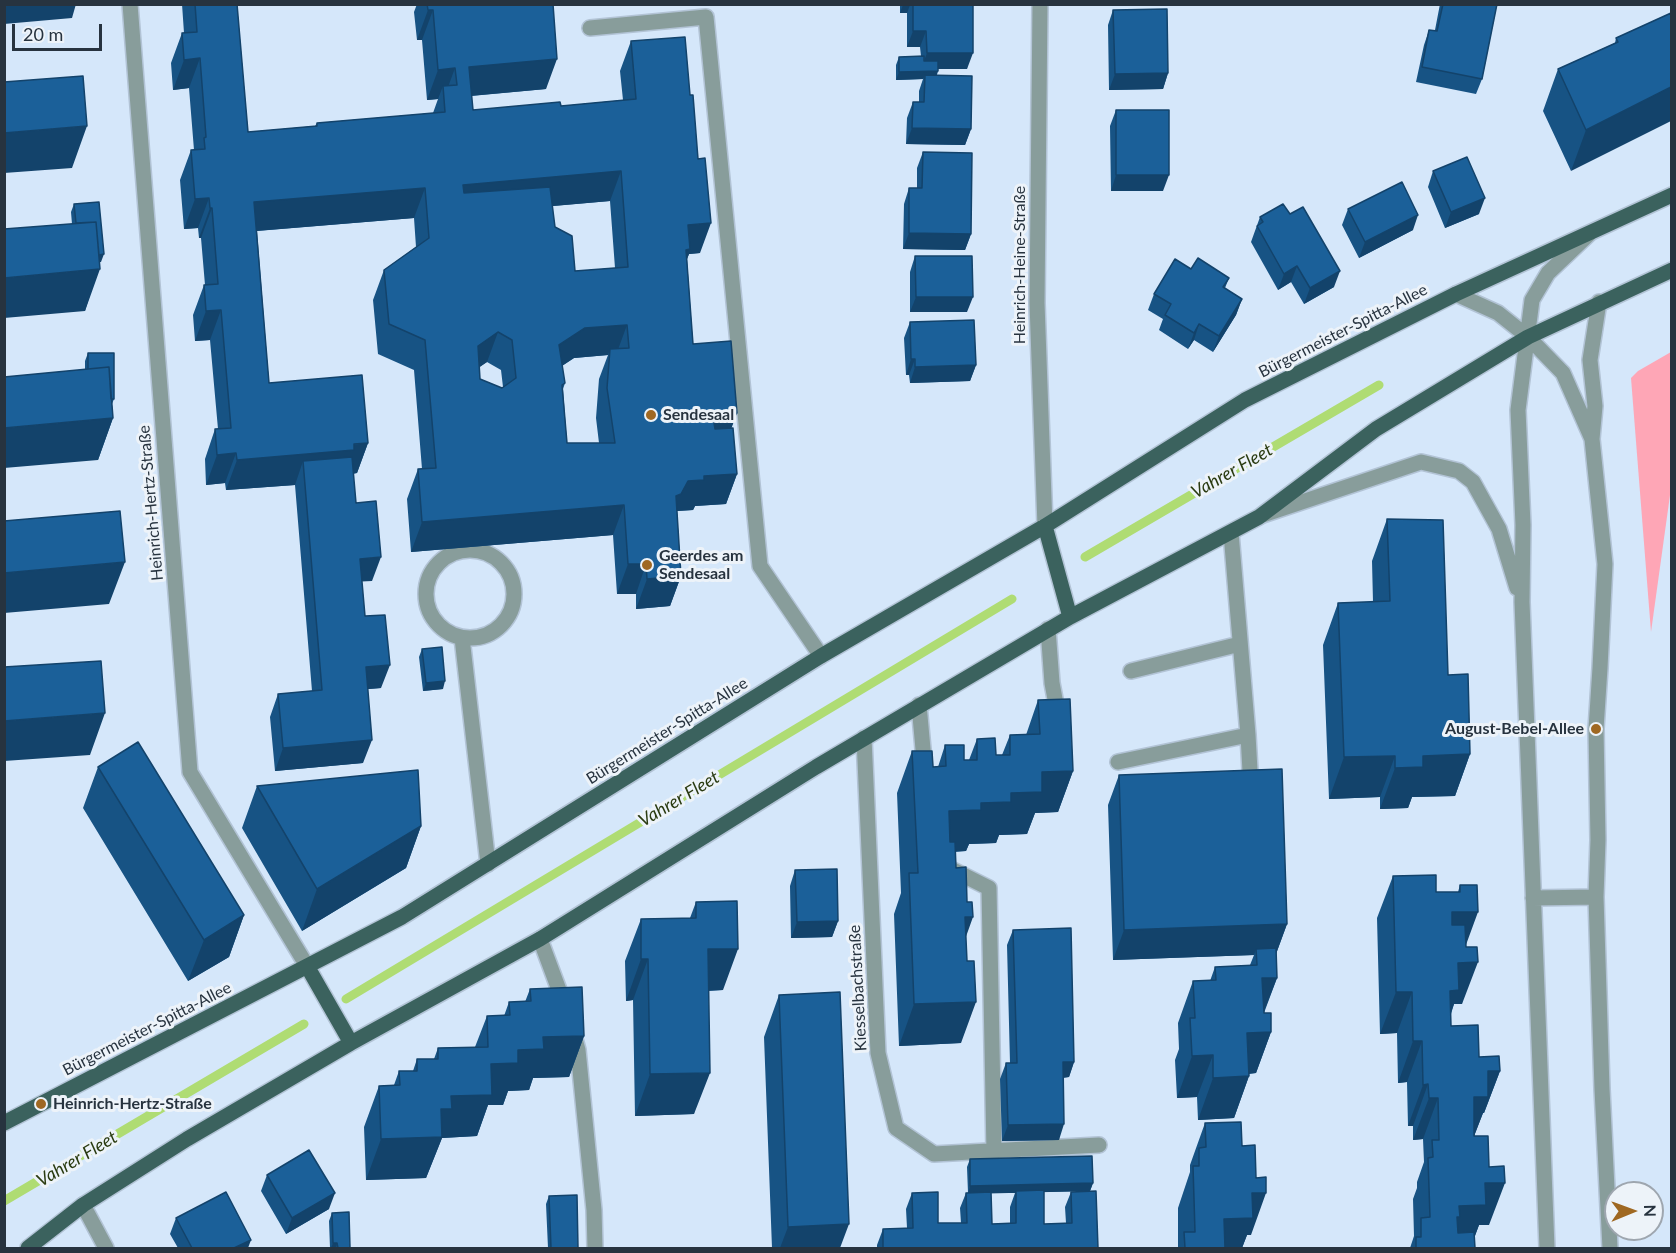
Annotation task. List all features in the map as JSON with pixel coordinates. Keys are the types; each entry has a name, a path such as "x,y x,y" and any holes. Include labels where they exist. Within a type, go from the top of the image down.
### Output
{"main road":[{"name":"Bürgermeister-Spitta-Allee","path":"4,1123 402,917 821,656 1045,526 1245,400 1456,294 1671,195"},
{"path":"28,1248 83,1204 187,1139 351,1043 540,939 700,838 1048,629 1259,517 1376,429 1528,337 1671,270"},
{"path":"1045,526 1070,617"},
{"path":"307,966 351,1043"}],"street":[{"name":"Heinrich-Hertz-Straße","path":"130,4 190,772 307,966"},
{"name":"Heinrich-Heine-Straße","path":"1040,4 1037,303 1045,526"},
{"path":"591,28 705,17 760,566 821,656"},
{"path":"1547,1248 1522,602 1518,410 1532,300 1548,273 1592,231"},
{"path":"1456,294 1498,313 1528,337 1563,372 1592,439"},
{"path":"1599,302 1590,360 1595,406 1592,439 1605,564 1596,729 1598,840 1596,897 1610,1248"},
{"path":"1259,517 1421,462 1459,471 1473,482 1499,529 1522,602"},
{"path":"1231,532 1252,799"},
{"path":"469,550 483,552 496,559 506,570 513,583 514,598 510,612 502,624 490,633 476,638 462,638 449,633 437,624 428,605 427,584 432,571 442,560 454,553 469,550"},
{"path":"1048,629 1052,683 1062,735"},
{"path":"462,638 488,864"},
{"path":"1131,671 1240,644"},
{"path":"919,705 926,782"},
{"path":"1118,762 1248,735"},
{"name":"Kiesselbachstraße","path":"864,738 878,1053 896,1128 934,1154 1099,1145"},
{"path":"939,852 946,867 989,888 994,1152"},
{"path":"1533,898 1596,897"},
{"path":"540,939 564,1003 578,1050 594,1210 595,1248"},
{"path":"83,1204 106,1248"}],"shaded area":[{"path":"1671,352 1671,488 1651,632 1631,378 1638,371"}],"building":[{"path":"195,4 237,4 248,132 317,126 317,123 445,112 443,86 457,85 455,68 438,70 433,10 428,10 427,4 553,4 557,59 469,67 473,110 560,102 561,106 636,99 631,41 685,37 690,95 693,95 698,159 705,158 711,223 688,225 690,249 686,250 693,344 731,341 737,413 713,417 715,429 733,428 737,474 704,476 704,480 688,481 681,494 676,496 681,576 647,579 646,564 628,564 624,505 422,522 418,469 436,468 425,340 389,324 384,270 429,238 425,188 254,202 269,383 362,375 368,443 354,444 354,450 237,460 236,453 217,455 215,429 231,428 221,310 206,311 204,285 218,284 212,208 210,208 209,198 195,199 191,150 205,149 204,138 206,137 200,58 184,60 182,33 197,32","holes":["621,171 628,267 575,271 572,236 555,227 550,187 464,193 463,185","627,325 629,348 610,349 607,388 615,443 567,443 562,385 565,383 559,345 585,328","498,332 512,340 516,378 502,388 480,379 478,346"]},
{"path":"913,4 973,4 973,53 927,53 926,31 913,31"},
{"path":"1443,4 1497,4 1482,79 1422,67 1429,30 1437,31"},
{"path":"1167,9 1168,73 1115,74 1113,10"},
{"path":"1671,13 1671,87 1586,130 1558,69 1618,42 1616,38"},
{"path":"924,56 924,61 938,61 938,71 899,72 899,57"},
{"path":"925,75 972,76 971,129 912,128 913,102 924,102"},
{"path":"83,76 87,126 4,133 4,82"},
{"path":"1116,110 1169,110 1169,175 1116,175"},
{"path":"923,152 972,153 971,234 909,233 909,188 922,188"},
{"path":"1467,157 1485,198 1451,212 1433,171"},
{"path":"1402,182 1418,215 1365,242 1348,209"},
{"path":"99,202 104,254 99,255 96,222 76,223 74,204"},
{"path":"1283,204 1290,214 1303,207 1340,271 1310,288 1297,266 1284,274 1257,226 1263,222 1260,217"},
{"path":"96,222 100,269 4,278 4,229"},
{"path":"915,256 972,256 973,297 916,297"},
{"path":"1198,258 1229,278 1223,287 1242,299 1219,336 1199,324 1194,333 1165,315 1171,304 1154,294 1175,259 1191,269"},
{"path":"974,320 976,365 915,367 915,359 911,359 910,322"},
{"path":"88,353 114,353 114,399 111,399 109,367 88,369"},
{"path":"109,367 113,418 4,428 4,377"},
{"path":"352,457 356,503 376,501 381,557 360,559 365,616 385,615 390,665 366,667 372,740 283,748 278,694 322,690 303,461"},
{"path":"120,511 125,562 4,573 4,521"},
{"path":"1387,519 1443,520 1448,675 1468,674 1470,754 1423,756 1423,767 1395,768 1395,756 1344,757 1338,603 1390,601"},
{"path":"442,647 445,681 426,683 422,649"},
{"path":"101,661 105,713 4,721 4,667"},
{"path":"1070,699 1073,771 1042,772 1042,792 1011,793 1011,802 981,803 981,810 949,811 950,842 955,842 956,868 966,867 967,902 972,902 973,917 965,917 967,961 974,961 976,1002 914,1004 909,873 918,873 912,751 932,751 933,767 946,766 945,745 964,745 964,760 977,760 977,739 995,738 996,755 1010,755 1010,735 1040,734 1038,700"},
{"path":"138,742 244,915 204,940 98,767"},
{"path":"1282,769 1287,924 1124,930 1119,775"},
{"path":"418,770 421,826 317,889 257,786"},
{"path":"837,869 838,921 797,922 795,870"},
{"path":"1436,875 1436,892 1460,892 1460,885 1477,885 1478,912 1452,912 1452,925 1465,925 1466,947 1477,947 1478,962 1458,963 1459,990 1450,991 1451,1026 1478,1025 1479,1057 1499,1056 1500,1071 1488,1071 1488,1097 1474,1097 1474,1136 1488,1136 1489,1167 1504,1166 1505,1183 1485,1183 1486,1205 1459,1206 1460,1217 1457,1217 1458,1233 1474,1232 1475,1248 1416,1248 1416,1237 1421,1237 1421,1218 1430,1217 1428,1158 1433,1157 1432,1140 1439,1140 1438,1098 1429,1098 1428,1084 1423,1085 1422,1041 1413,1041 1412,992 1396,992 1393,876"},
{"path":"737,901 738,949 708,949 710,1073 650,1074 648,959 641,959 641,919 696,918 696,902"},
{"path":"1071,928 1074,1062 1063,1062 1064,1124 1008,1125 1006,1063 1017,1063 1013,930"},
{"path":"1276,948 1277,978 1262,978 1264,1013 1271,1013 1271,1032 1247,1033 1249,1076 1213,1078 1213,1055 1192,1056 1190,1018 1195,1018 1193,981 1216,980 1215,967 1257,965 1256,949"},
{"path":"582,987 584,1036 543,1037 544,1049 518,1050 518,1063 491,1064 492,1095 451,1096 452,1109 441,1109 442,1137 381,1139 379,1086 400,1085 399,1071 417,1071 417,1059 438,1059 438,1048 488,1047 487,1016 510,1015 509,1002 531,1001 530,989"},
{"path":"840,992 849,1224 788,1227 779,995"},
{"path":"1241,1122 1242,1146 1255,1145 1256,1178 1266,1177 1266,1193 1252,1193 1253,1218 1224,1219 1225,1248 1185,1248 1184,1232 1195,1232 1193,1166 1199,1166 1199,1148 1206,1147 1205,1123"},
{"path":"309,1150 335,1193 292,1218 267,1175"},
{"path":"1092,1156 1093,1183 970,1186 970,1159"},
{"path":"1044,1190 1044,1224 1072,1223 1071,1192 1096,1191 1098,1248 883,1248 883,1229 913,1228 912,1193 938,1192 938,1223 967,1223 966,1193 991,1192 992,1224 1016,1223 1016,1191"},
{"path":"226,1192 251,1240 234,1248 192,1248 176,1218"},
{"path":"577,1195 578,1248 551,1248 549,1196"},
{"path":"349,1212 350,1248 338,1248 337,1243 333,1243 332,1213"}],"waterway":[{"name":"Vahrer Fleet","path":"1085,557 1379,385"},
{"name":"Vahrer Fleet","path":"346,999 1012,599"},
{"name":"Vahrer Fleet","path":"4,1201 304,1024"}],"place":[{"name":"Sendesaal","path":"651,415"},
{"name":"Geerdes am Sendesaal","path":"647,565"},
{"name":"August-Bebel-Allee","path":"1596,729"},
{"name":"Heinrich-Hertz-Straße","path":"41,1104"}]}
